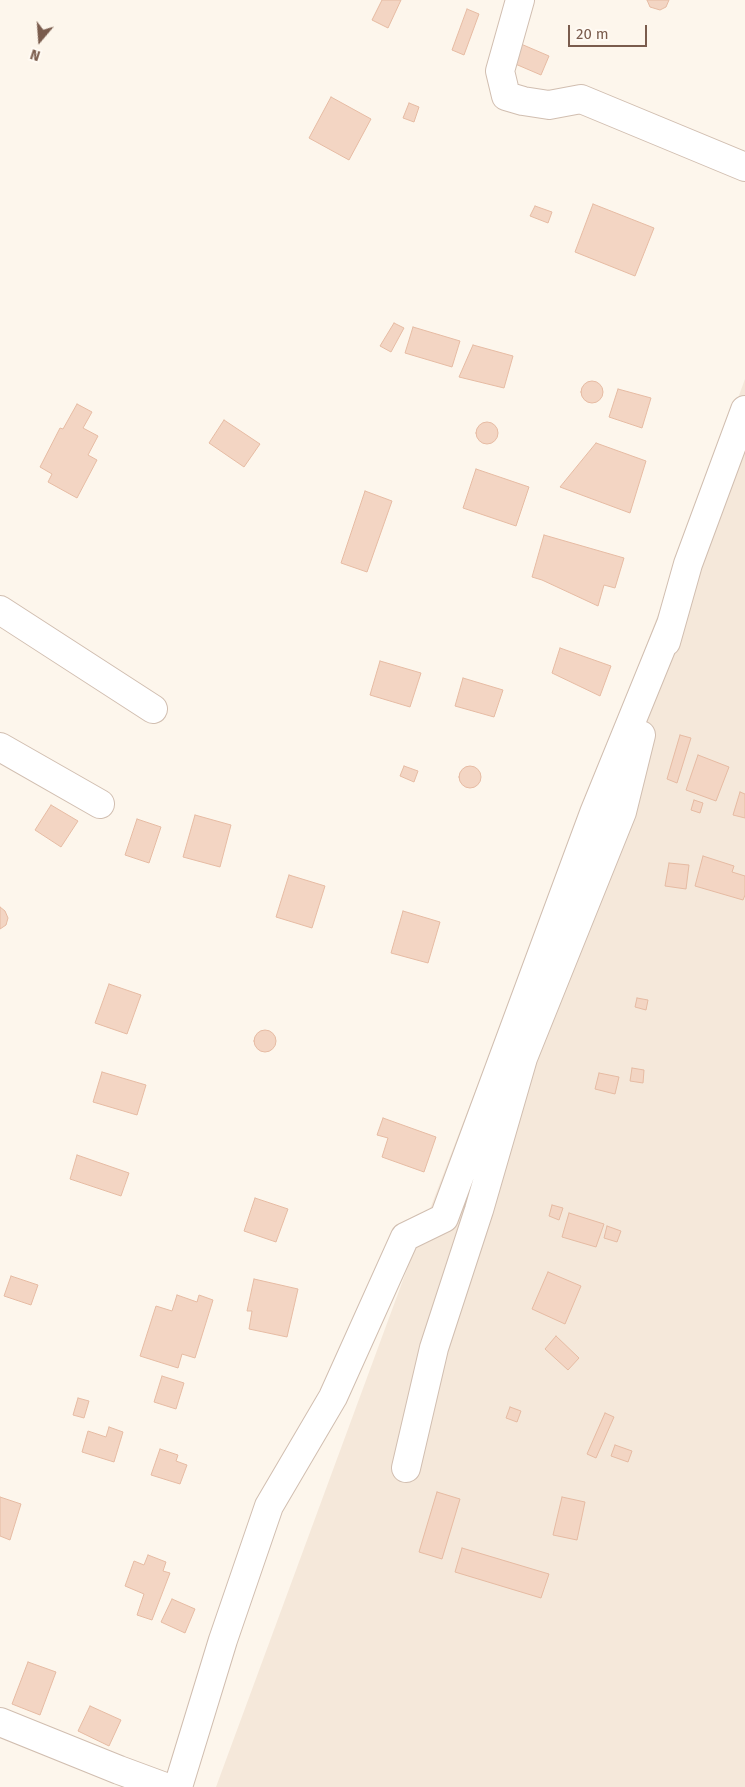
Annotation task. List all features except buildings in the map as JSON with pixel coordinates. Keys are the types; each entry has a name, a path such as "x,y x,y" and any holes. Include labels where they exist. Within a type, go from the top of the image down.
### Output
{"street":[{"path":"520,0 500,70 506,96 523,101 549,104 581,99 745,167"},
{"path":"406,1468 434,1348 479,1210 523,1058 622,812 652,690 688,564 745,410"},
{"path":"0,610 153,709"},
{"path":"178,1787 223,1640 269,1506 334,1397 405,1237 444,1218 594,813 671,624"},
{"path":"0,747 100,804"},
{"path":"0,1722 165,1787"}],"shaded area":[{"path":"745,379 745,1787 216,1787 410,1261 682,552"}]}
